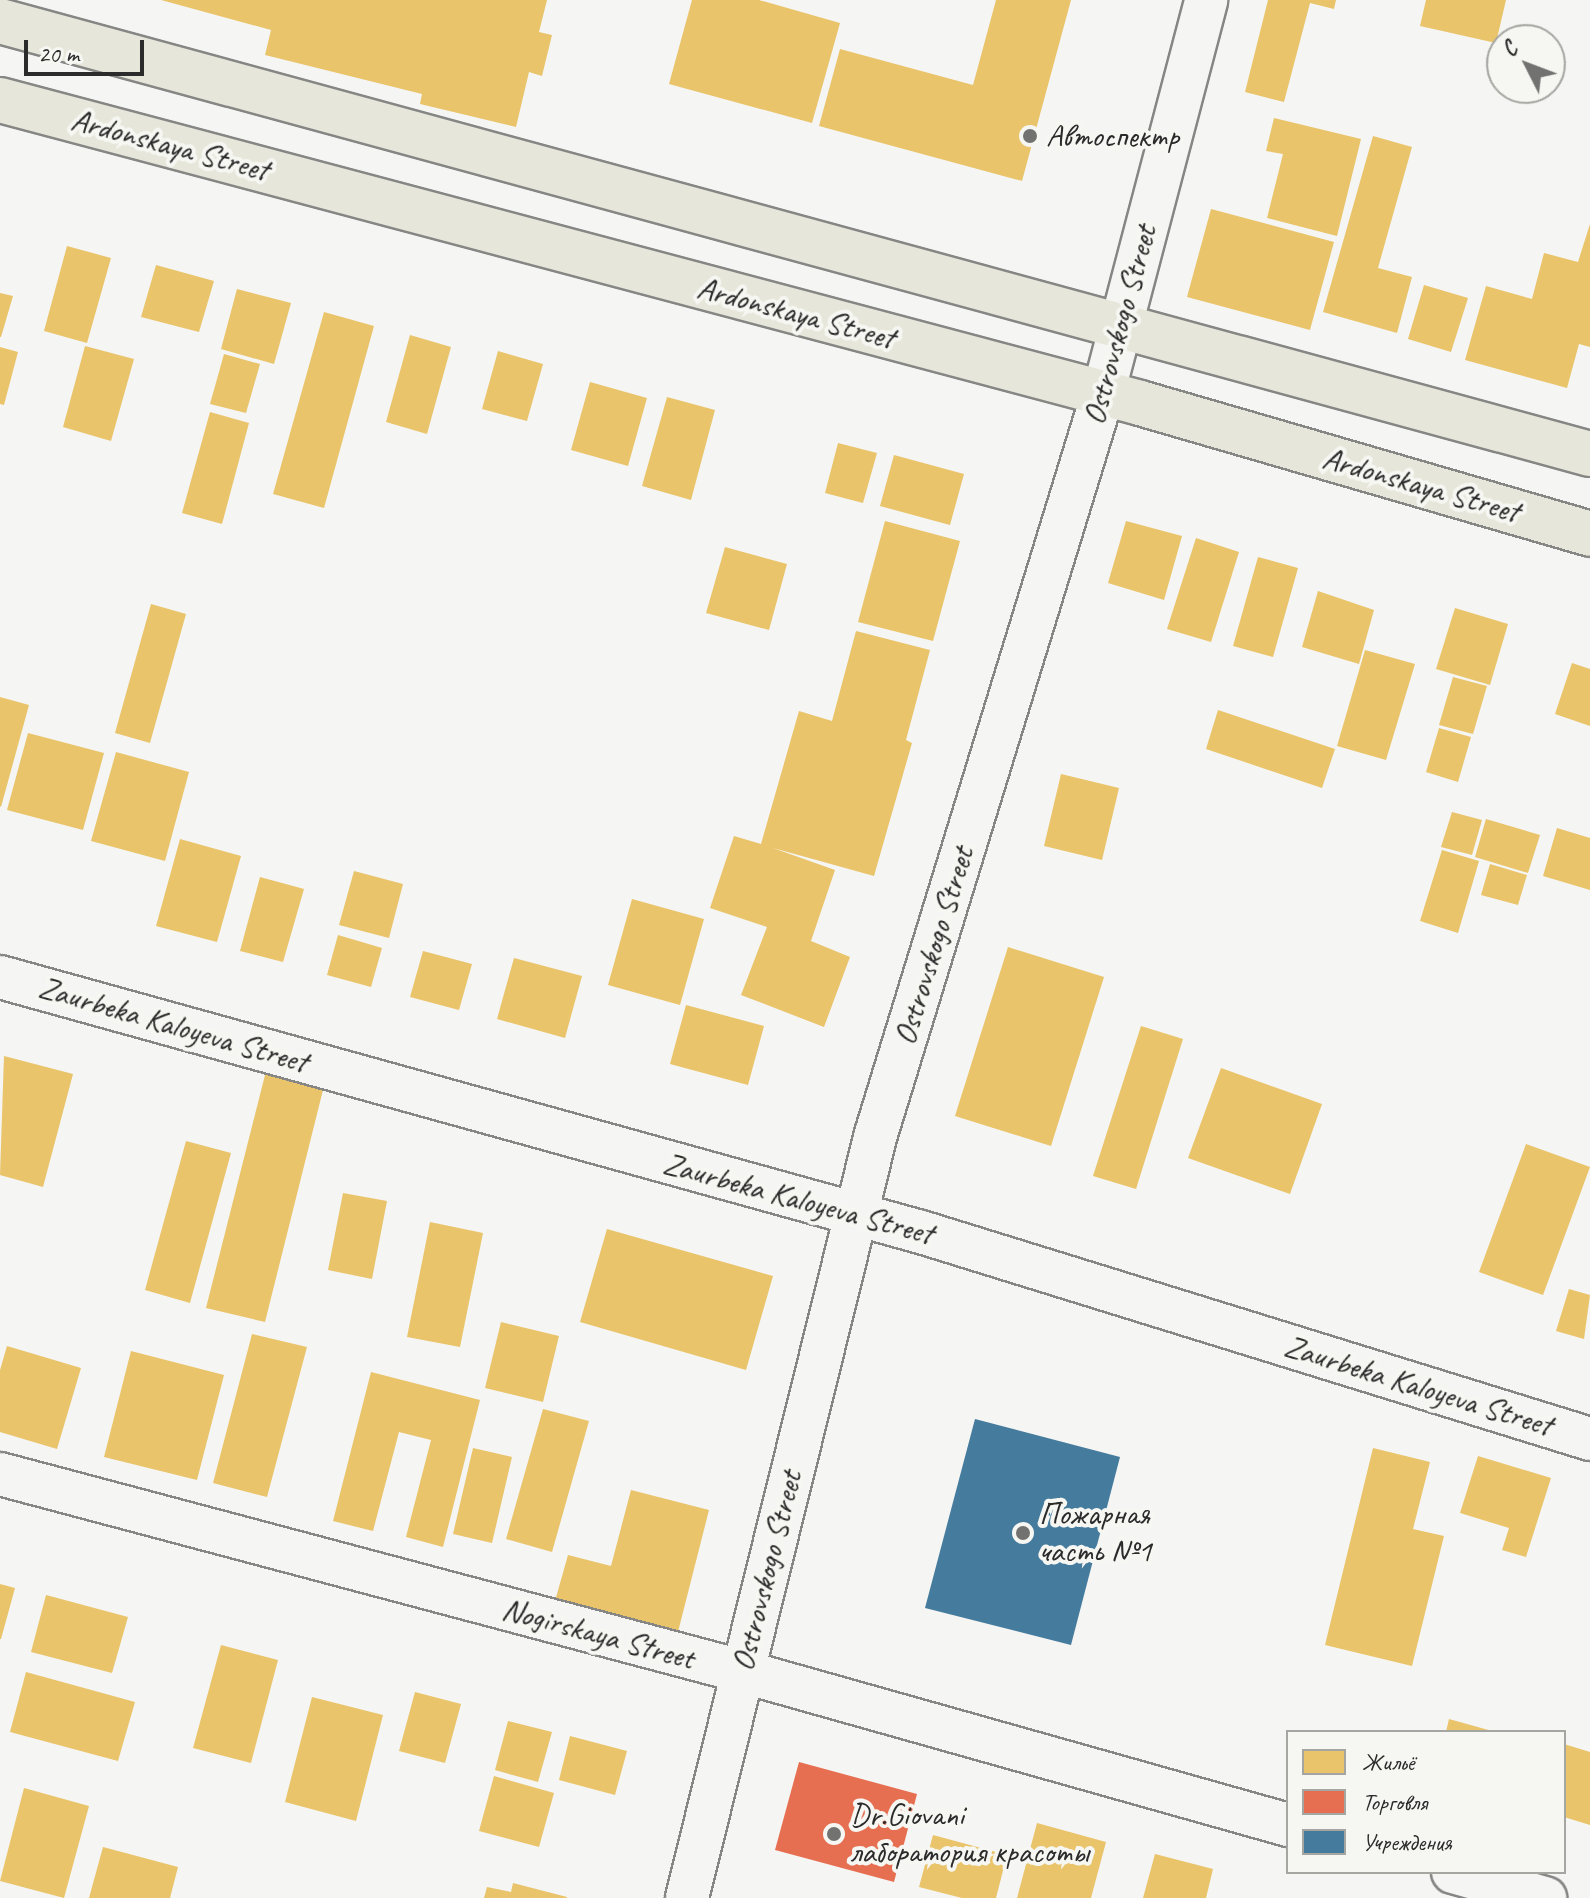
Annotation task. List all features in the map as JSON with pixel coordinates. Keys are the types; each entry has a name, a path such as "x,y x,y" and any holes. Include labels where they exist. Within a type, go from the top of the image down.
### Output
{"main road":[{"path":"0,21 1590,454"},
{"name":"Ardonskaya Street","path":"0,100 1103,394 1590,534"}],"street":[{"name":"Ostrovskogo Street","path":"687,1898 855,1214 1103,394 1206,0"},
{"name":"Zaurbeka Kaloyeva Street","path":"0,977 855,1214 1590,1439"},
{"name":"Nogirskaya Street","path":"0,1474 741,1671 1286,1824"},
{"path":"1460,1874 1545,1898"}],"building: Жильё":[{"path":"161,0 547,0 539,32 552,35 542,76 529,72 516,127 420,104 422,94 265,55 271,30"},
{"path":"692,0 759,0 840,23 812,123 669,84"},
{"path":"996,0 1071,0 1022,181 819,126 840,49 973,85"},
{"path":"1268,0 1336,0 1334,9 1310,3 1284,102 1245,92"},
{"path":"1426,0 1506,0 1500,24 1486,24 1486,41 1420,26"},
{"path":"1274,118 1361,139 1337,236 1267,218 1283,154 1266,151"},
{"path":"1373,136 1412,147 1378,268 1412,277 1397,333 1323,312"},
{"path":"1211,209 1334,242 1310,330 1187,297"},
{"path":"1590,224 1590,347 1579,344 1567,388 1465,360 1486,286 1532,299 1544,253 1578,262"},
{"path":"67,246 111,258 87,343 44,331"},
{"path":"156,265 214,281 199,332 141,317"},
{"path":"1424,285 1468,298 1451,352 1408,339"},
{"path":"237,289 291,303 274,364 221,349"},
{"path":"0,293 13,296 1,337 0,337"},
{"path":"324,312 374,326 324,508 273,494"},
{"path":"410,335 451,347 427,434 386,422"},
{"path":"85,346 134,359 111,441 63,427"},
{"path":"0,347 18,352 4,405 0,404"},
{"path":"498,351 543,364 527,421 482,409"},
{"path":"224,354 260,364 246,413 210,404"},
{"path":"590,382 647,398 628,466 571,450"},
{"path":"667,397 715,410 691,500 642,486"},
{"path":"210,412 249,423 222,524 182,513"},
{"path":"838,443 877,453 863,503 825,493"},
{"path":"894,455 964,474 950,525 880,506"},
{"path":"885,521 960,541 933,641 858,622"},
{"path":"1126,521 1182,536 1164,600 1108,583"},
{"path":"1196,538 1239,552 1211,642 1167,629"},
{"path":"725,547 787,564 769,630 706,613"},
{"path":"1258,557 1298,568 1273,657 1233,646"},
{"path":"1318,591 1374,610 1359,664 1302,647"},
{"path":"151,604 186,614 150,743 115,733"},
{"path":"1455,608 1508,624 1490,685 1436,669"},
{"path":"856,631 930,650 906,740 912,743 874,876 773,848 835,870 811,941 850,957 824,1027 741,995 767,927 710,908 734,836 761,844 799,711 832,721"},
{"path":"1365,650 1415,664 1386,760 1337,746"},
{"path":"1572,663 1590,669 1590,726 1555,714"},
{"path":"1453,677 1487,686 1473,734 1439,725"},
{"path":"0,697 29,705 1,807 0,806"},
{"path":"1218,710 1335,749 1322,788 1206,749"},
{"path":"1439,728 1471,737 1458,782 1426,772"},
{"path":"28,733 104,753 83,830 7,810"},
{"path":"116,752 189,772 165,861 91,841"},
{"path":"1061,774 1119,788 1102,860 1044,846"},
{"path":"1452,812 1482,820 1472,855 1441,847"},
{"path":"1486,819 1540,835 1528,873 1475,857"},
{"path":"1557,828 1590,838 1590,890 1543,876"},
{"path":"180,839 241,856 217,942 156,926"},
{"path":"1442,850 1479,861 1458,933 1420,921"},
{"path":"1490,864 1527,875 1518,905 1481,895"},
{"path":"354,871 403,884 389,938 339,925"},
{"path":"260,877 304,889 283,962 240,951"},
{"path":"632,899 704,919 680,1005 608,985"},
{"path":"338,935 382,948 371,987 327,975"},
{"path":"1008,947 1104,977 1051,1146 955,1116"},
{"path":"423,951 472,964 459,1010 410,997"},
{"path":"514,958 582,976 565,1038 497,1019"},
{"path":"686,1005 764,1026 748,1085 670,1064"},
{"path":"1141,1026 1183,1039 1136,1189 1093,1176"},
{"path":"4,1056 73,1074 43,1187 0,1175"},
{"path":"1221,1068 1322,1104 1290,1194 1188,1158"},
{"path":"266,1071 324,1086 265,1322 206,1308"},
{"path":"186,1141 231,1153 190,1303 145,1290"},
{"path":"1526,1144 1590,1167 1543,1295 1479,1272"},
{"path":"343,1193 387,1201 372,1279 328,1270"},
{"path":"430,1222 483,1233 460,1347 407,1337"},
{"path":"607,1229 773,1276 746,1370 580,1322"},
{"path":"1569,1289 1590,1295 1584,1339 1556,1331"},
{"path":"501,1322 559,1336 543,1402 485,1388"},
{"path":"252,1334 307,1347 267,1497 213,1483"},
{"path":"7,1346 81,1368 57,1449 0,1432 0,1370"},
{"path":"131,1351 224,1375 197,1480 104,1457"},
{"path":"371,1372 480,1400 443,1547 406,1537 431,1440 399,1432 373,1531 333,1521"},
{"path":"543,1409 589,1421 552,1552 506,1539"},
{"path":"473,1448 512,1457 492,1543 453,1534"},
{"path":"1373,1448 1430,1462 1413,1529 1444,1536 1412,1666 1325,1645"},
{"path":"1478,1456 1551,1478 1526,1557 1502,1550 1509,1528 1460,1513"},
{"path":"631,1490 709,1510 678,1632 555,1601 568,1555 611,1566"},
{"path":"0,1584 15,1588 1,1639 0,1639"},
{"path":"46,1595 128,1617 112,1673 31,1652"},
{"path":"221,1645 278,1660 251,1763 193,1748"},
{"path":"26,1672 135,1702 118,1761 10,1732"},
{"path":"415,1692 461,1704 445,1763 399,1751"},
{"path":"312,1697 383,1715 356,1821 285,1802"},
{"path":"1449,1719 1488,1730 1446,1730"},
{"path":"508,1721 552,1732 538,1782 495,1770"},
{"path":"570,1736 627,1751 615,1795 559,1780"},
{"path":"1566,1745 1590,1752 1590,1825 1566,1818"},
{"path":"494,1776 554,1793 539,1847 479,1831"},
{"path":"24,1788 89,1806 64,1898 0,1881"},
{"path":"1037,1823 1106,1842 1091,1898 1017,1898"},
{"path":"933,1835 1007,1855 996,1898 962,1898 919,1887"},
{"path":"103,1847 178,1867 170,1898 89,1898"},
{"path":"1155,1854 1213,1869 1206,1898 1143,1898"},
{"path":"513,1883 567,1898 484,1898 487,1887 511,1892"}],"building: Торговля":[{"path":"799,1762 917,1794 894,1882 775,1850"}],"building: Учреждения":[{"name":"Пожарная часть №1","path":"975,1419 1120,1457 1071,1645 925,1608"}],"place":[{"name":"Автоспектр","path":"1030,136"},
{"name":"Пожарная часть №1","path":"1023,1533"},
{"name":"Dr.Giovani лаборатория красоты","path":"834,1834"}]}
